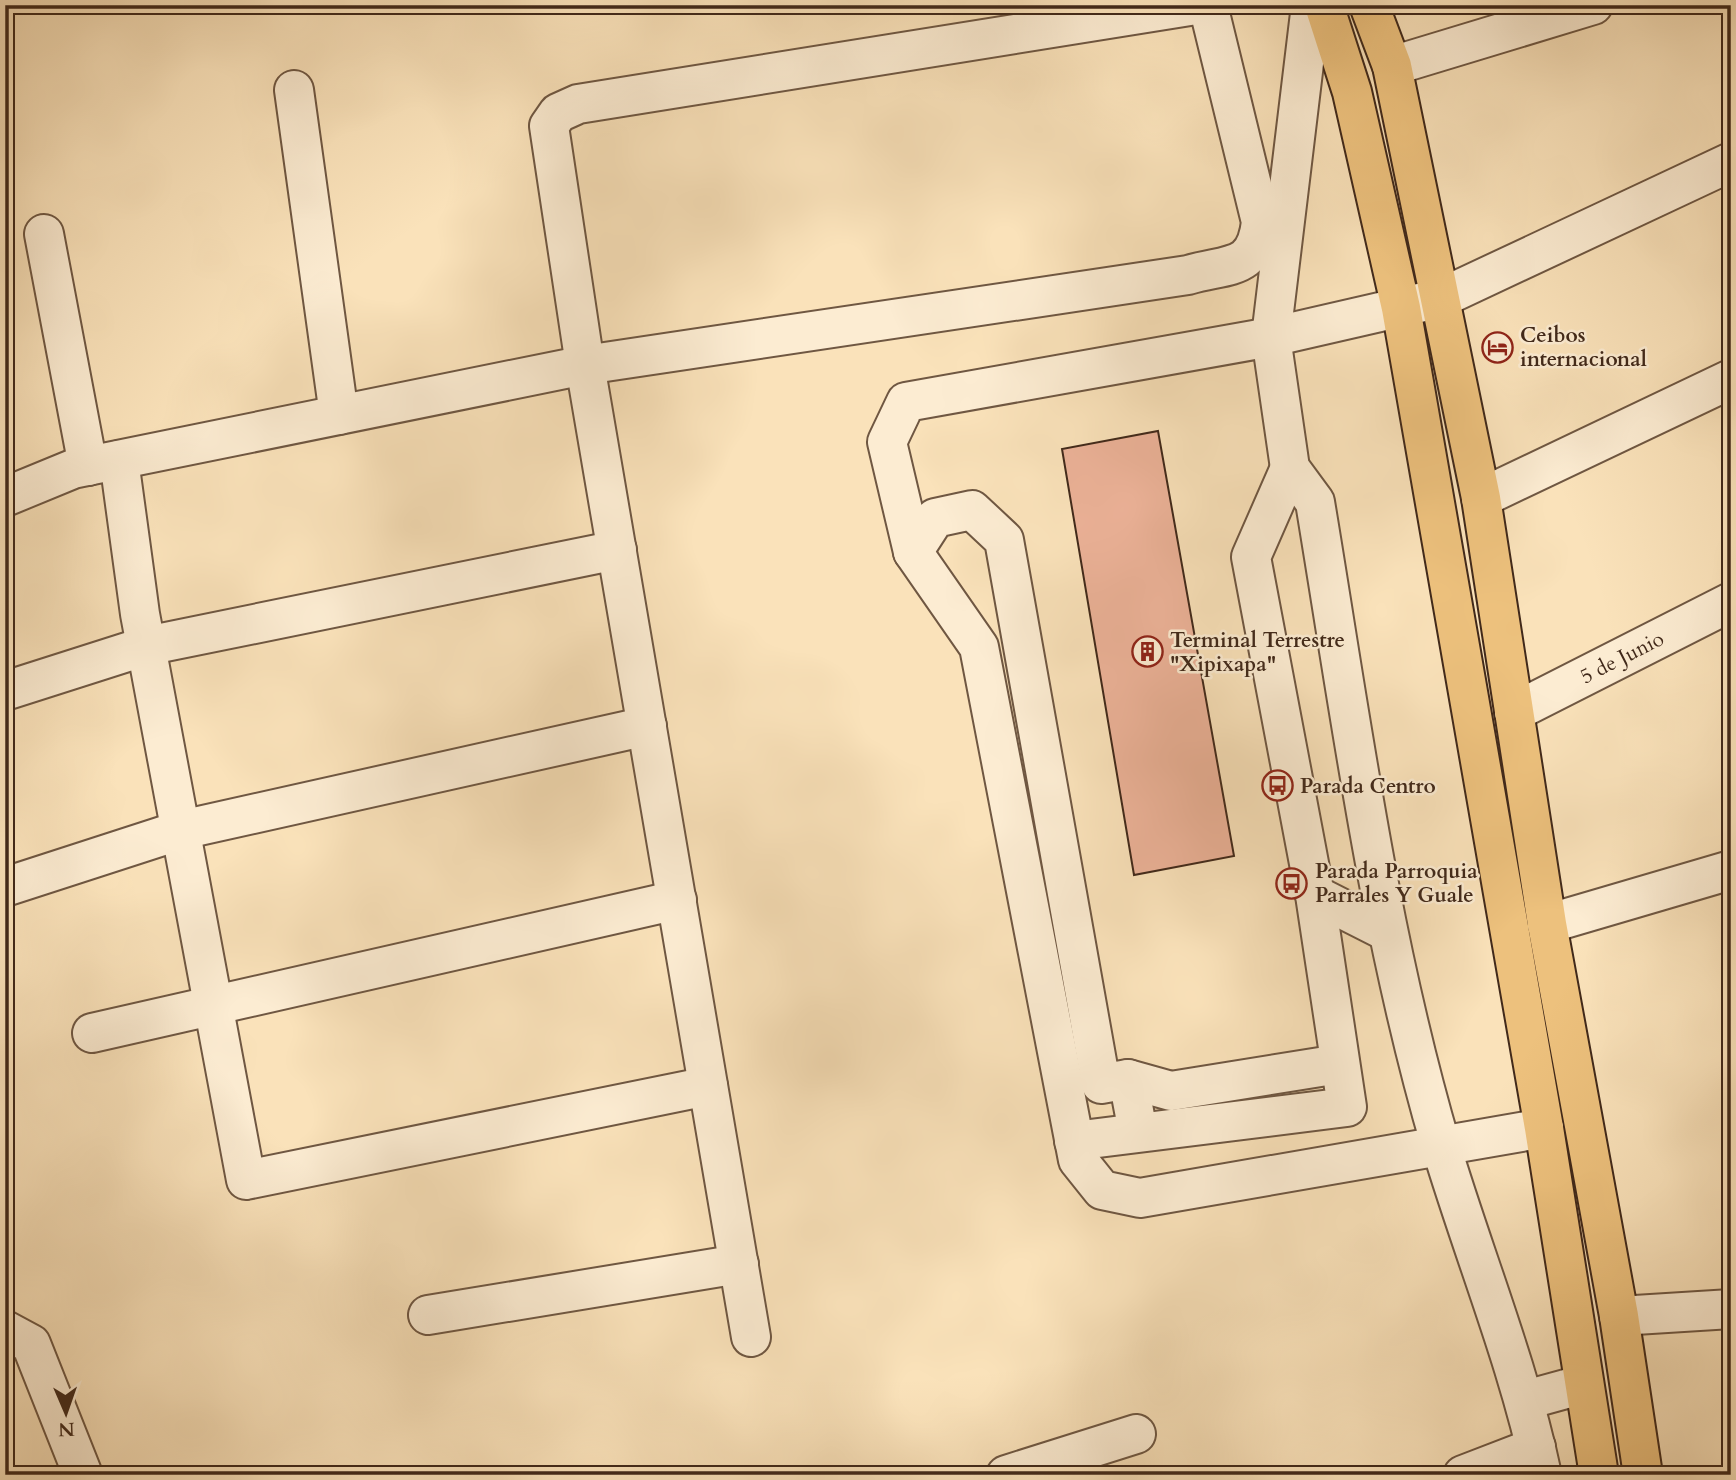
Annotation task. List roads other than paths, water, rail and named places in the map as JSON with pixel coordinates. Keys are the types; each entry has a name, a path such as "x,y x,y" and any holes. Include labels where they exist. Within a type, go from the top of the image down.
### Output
{"highway":[{"path":"1324,5 1352,92 1401,308 1544,1128 1599,1475"},
{"path":"1369,5 1392,66 1481,498 1547,924 1619,1316 1643,1475"}],"street":[{"path":"751,1337 585,365 549,126 558,113 568,107 1196,5"},
{"path":"5,496 104,463 585,365 1188,275 1243,260 1258,244 1261,222 1208,5"},
{"path":"1311,5 1271,337 1290,468 1315,502 1386,931 1441,1146 1526,1400 1539,1461 1463,1475"},
{"path":"1392,66 1592,5"},
{"path":"295,90 339,415"},
{"path":"1544,1128 1140,1198 1102,1190 1078,1160 979,647 913,552 887,442 906,402 1271,337 1441,298 1731,162"},
{"path":"44,234 104,463 146,646 215,1003 246,1180 708,1086"},
{"path":"1481,498 1731,379"},
{"path":"1074,1141 1347,1107 1315,895 1251,556 1290,468"},
{"path":"913,552 935,518 972,510 1004,540 1101,1084 1128,1079 1171,1091 1339,1064"},
{"path":"5,691 146,646 617,550"},
{"name":"5 de Junio","path":"1514,712 1731,602"},
{"path":"5,887 181,830 647,726"},
{"path":"1547,924 1731,870"},
{"path":"1315,895 1386,931"},
{"path":"92,1033 677,900"},
{"path":"1128,1079 1138,1132"},
{"path":"428,1315 739,1264"},
{"path":"1619,1316 1731,1309"},
{"path":"5,1330 31,1344 83,1475"},
{"path":"1526,1400 1584,1384"},
{"path":"1006,1475 1136,1434"}],"place":[{"name":"Ceibos internacional","path":"1497,347"},
{"name":"Terminal Terrestre \"Xipixapa\"","path":"1147,652"},
{"name":"Parada Centro","path":"1277,786"},
{"name":"Parada Parroquia Parrales Y Guale","path":"1292,883"}]}
